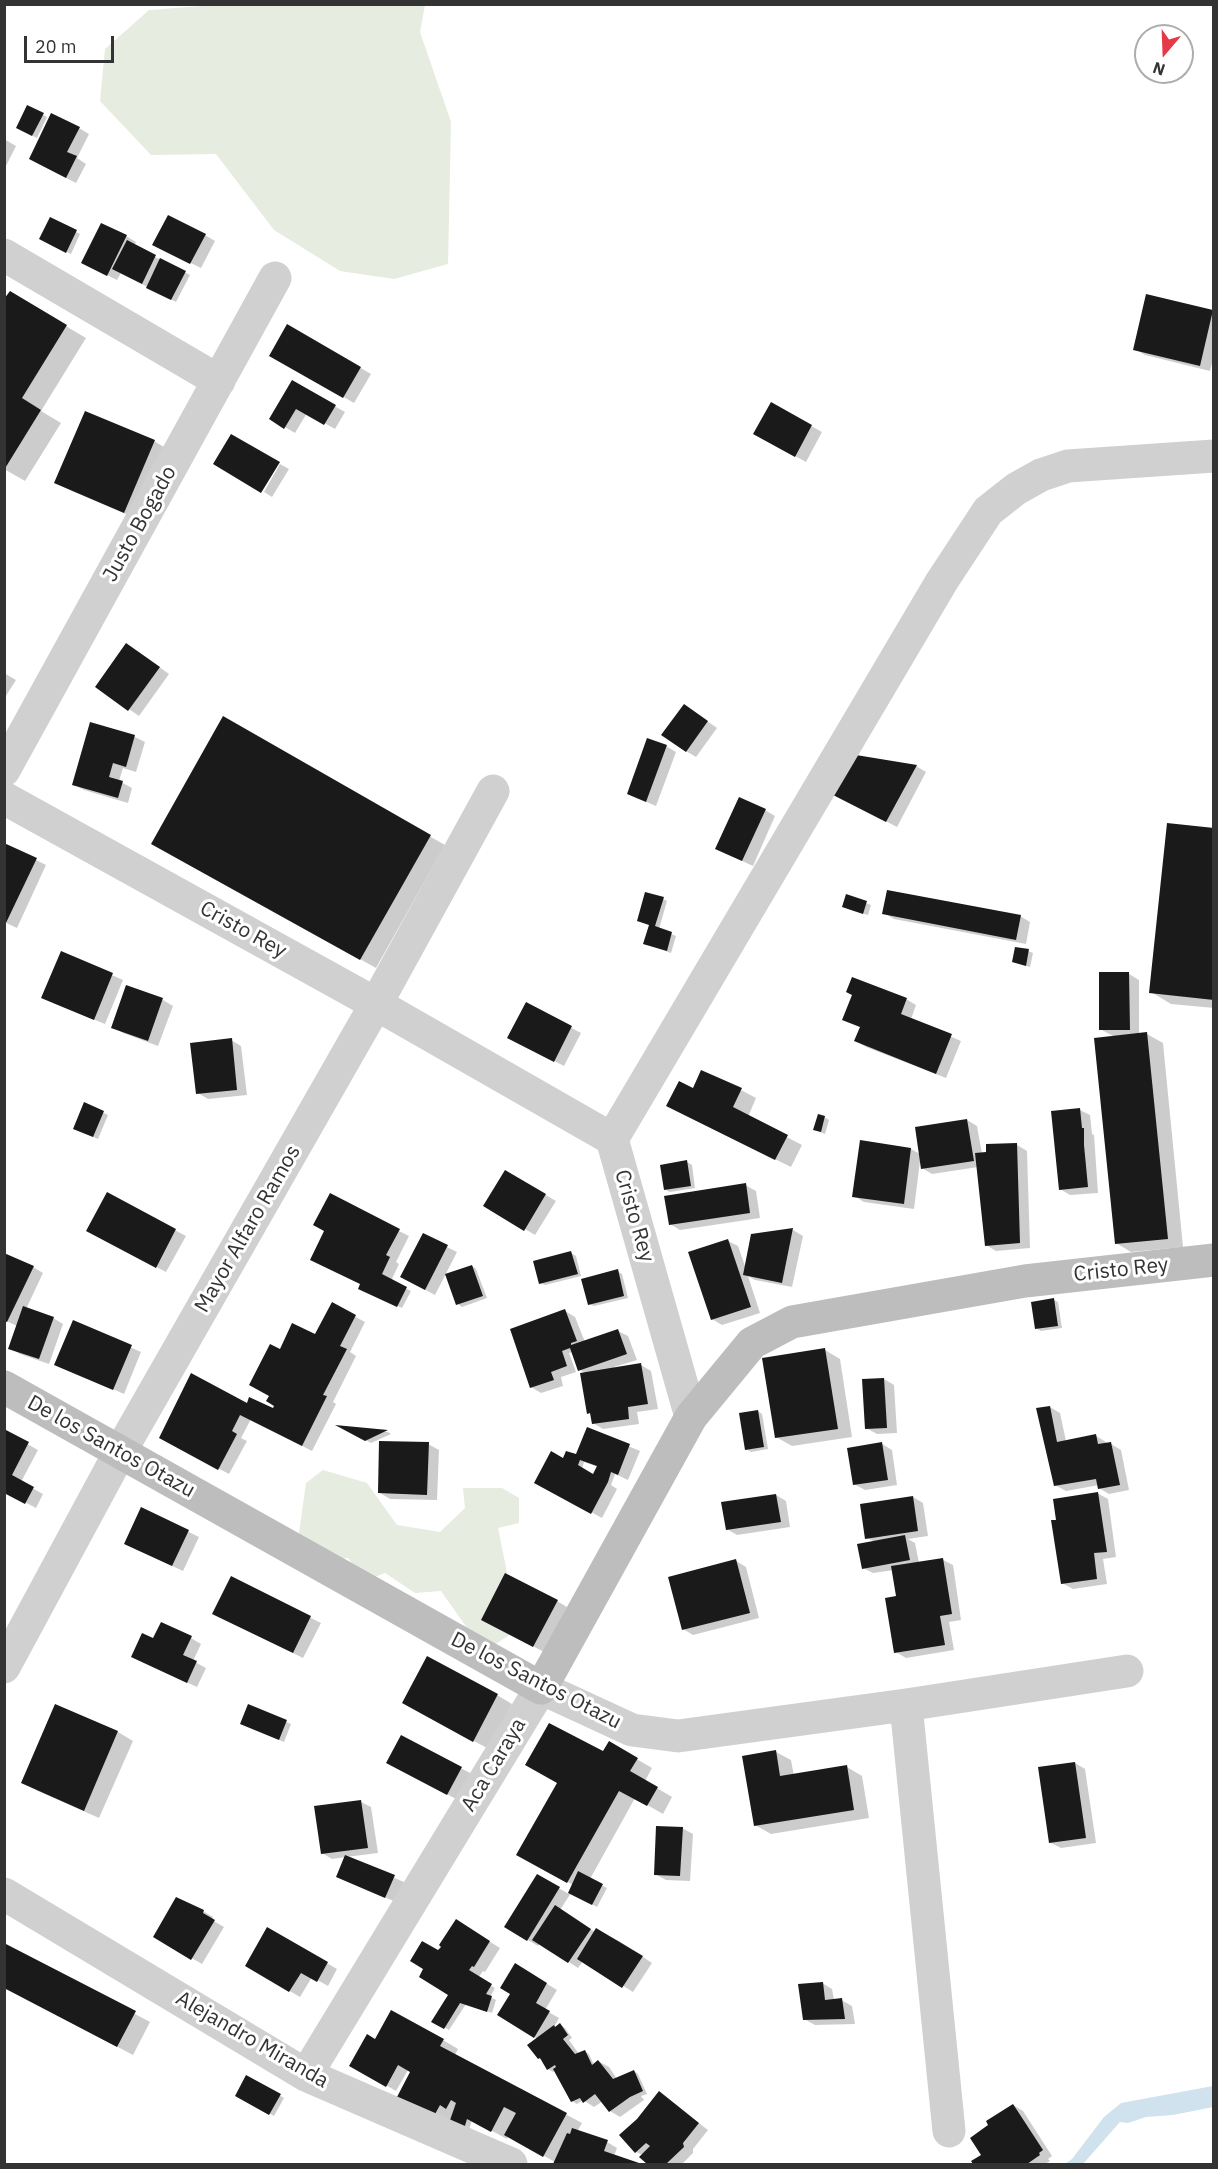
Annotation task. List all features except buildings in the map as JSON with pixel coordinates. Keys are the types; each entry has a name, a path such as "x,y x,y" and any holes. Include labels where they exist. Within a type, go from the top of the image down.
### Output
{"street":[{"path":"4,255 219,381"},
{"name":"Justo Bogado","path":"4,770 275,278"},
{"path":"612,1139 942,581 988,510 1016,489 1041,475 1068,466 1214,456"},
{"name":"Mayor Alfaro Ramos","path":"4,1667 120,1452 376,1004 493,791"},
{"name":"Cristo Rey","path":"4,798 376,1004 612,1139 691,1418"},
{"name":"Cristo Rey","path":"691,1418 752,1343 792,1322 1025,1281 1214,1260"},
{"name":"De los Santos Otazu","path":"4,1387 541,1688 632,1730 678,1736 906,1705 1127,1671"},
{"name":"Aca Caraya","path":"306,2075 541,1688 691,1418"},
{"path":"906,1705 949,2131"},
{"name":"Alejandro Miranda","path":"4,1894 306,2075 511,2164"}],"shaded area":[{"path":"229,4 425,5 420,32 451,122 448,264 394,279 340,271 274,230 216,154 151,155 100,101 105,49 149,10"},
{"path":"323,1470 367,1483 397,1525 440,1532 465,1508 463,1488 502,1488 519,1498 519,1523 498,1528 513,1602 533,1619 484,1652 441,1591 415,1593 385,1573 364,1581 348,1558 314,1561 298,1540 306,1483"}],"water":[{"path":"1213,2086 1213,2107 1173,2115 1146,2117 1128,2123 1120,2122 1083,2164 1065,2164 1072,2159 1104,2117 1121,2103"}]}
